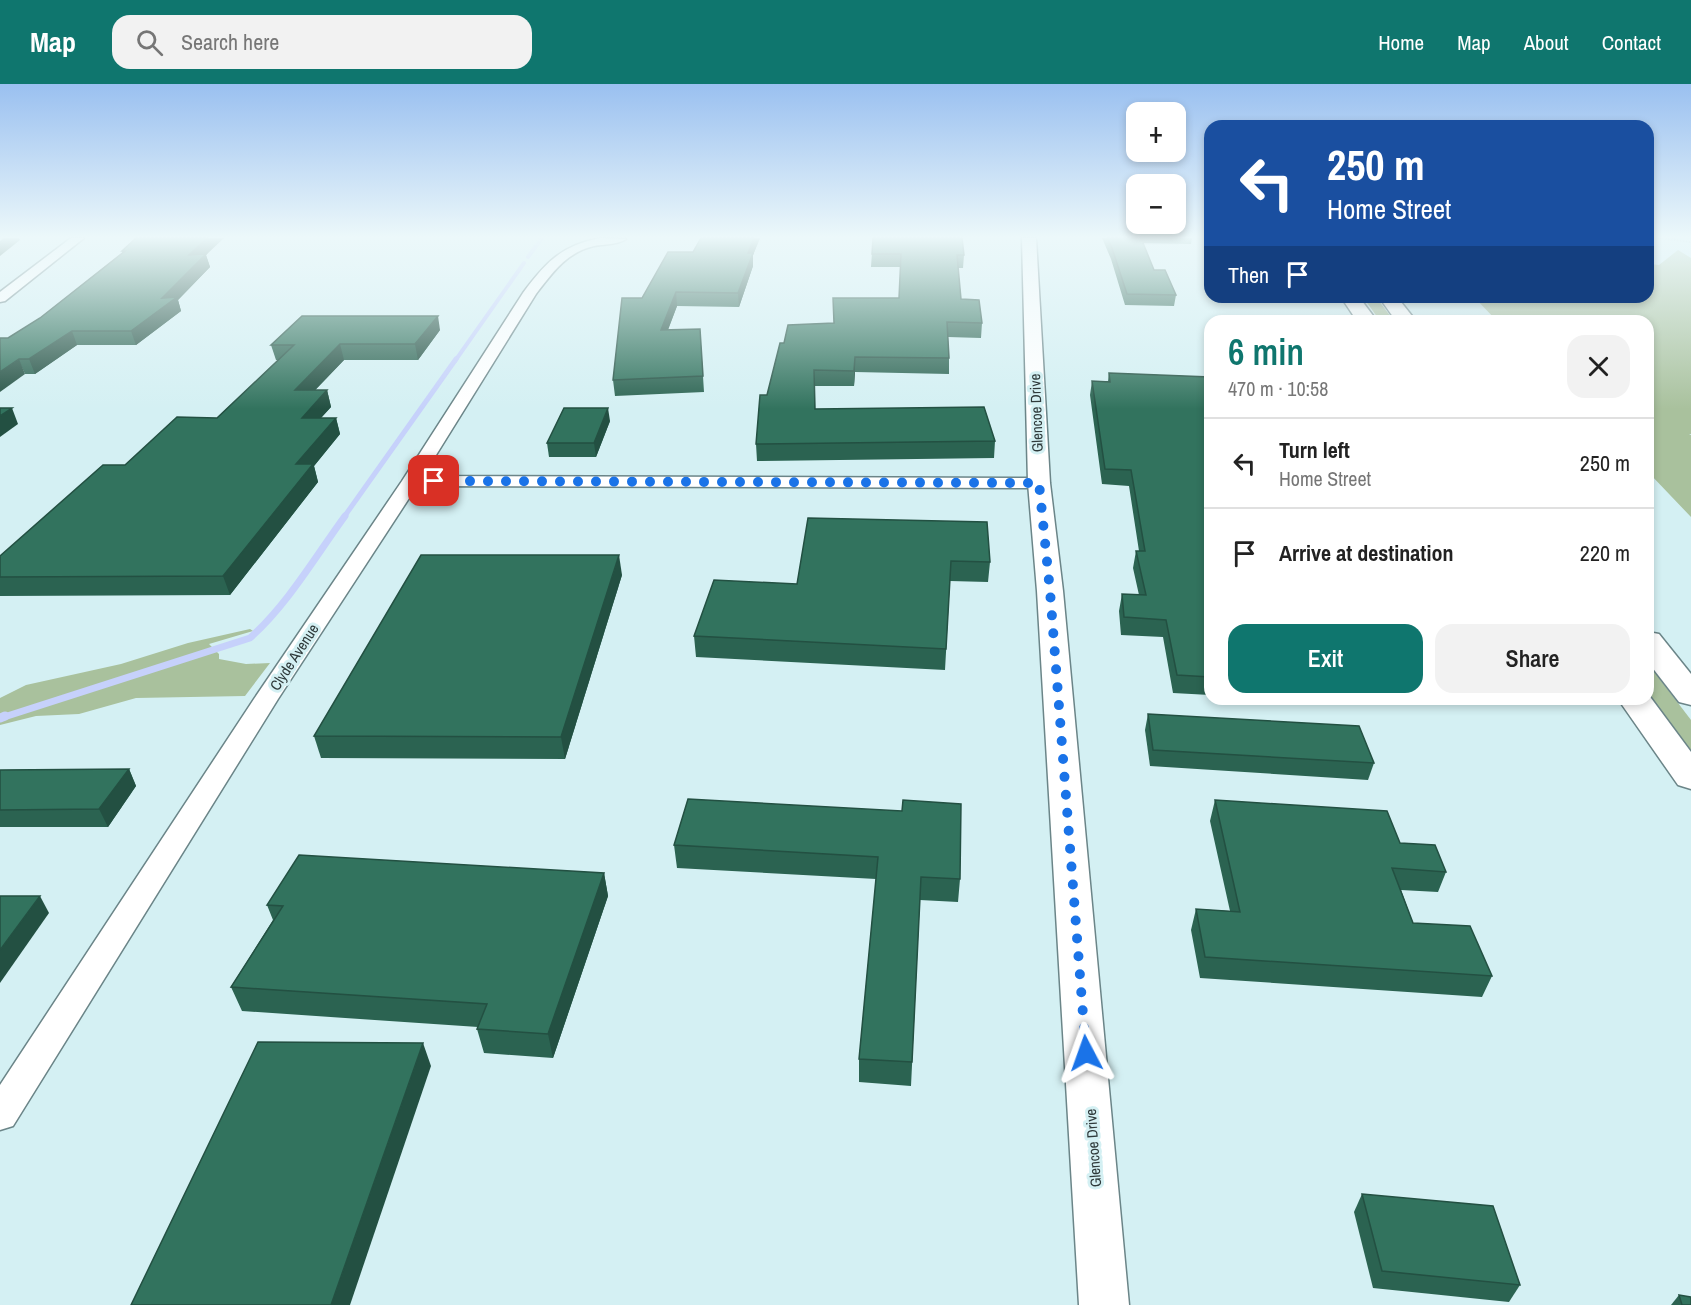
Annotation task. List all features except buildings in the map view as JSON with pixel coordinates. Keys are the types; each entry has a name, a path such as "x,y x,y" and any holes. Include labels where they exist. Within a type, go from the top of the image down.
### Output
{"highway":[{"path":"1654,649 1691,695"},
{"path":"1639,705 1691,777"}],"street":[{"name":"Clyde Avenue","path":"0,1115 266,699 411,481 529,295"},
{"name":"Glencoe Drive","path":"1031,295 1039,483 1050,591 1104,1305"},
{"path":"411,481 1039,483"}],"green space":[{"path":"1654,295 1691,295 1691,434 1689,434 1691,435 1691,517 1654,478 1654,315 1491,315 1480,303 1654,303"},
{"path":"1367,303 1380,303 1390,315 1376,315"},
{"path":"250,629 253,631 209,644 219,654 219,659 246,664 270,663 245,696 136,698 79,714 36,716 0,725 0,698 26,685 121,664 188,643"},
{"path":"1654,672 1691,720 1691,753 1654,704"}],"waterway":[{"path":"455,361 501,295"},
{"path":"344,517 456,359"},
{"path":"1,718 250,638 289,595 345,516"},
{"path":"0,718 5,716"}],"route":[{"path":"434,481 1039,483 1050,591 1086,1053"}]}
